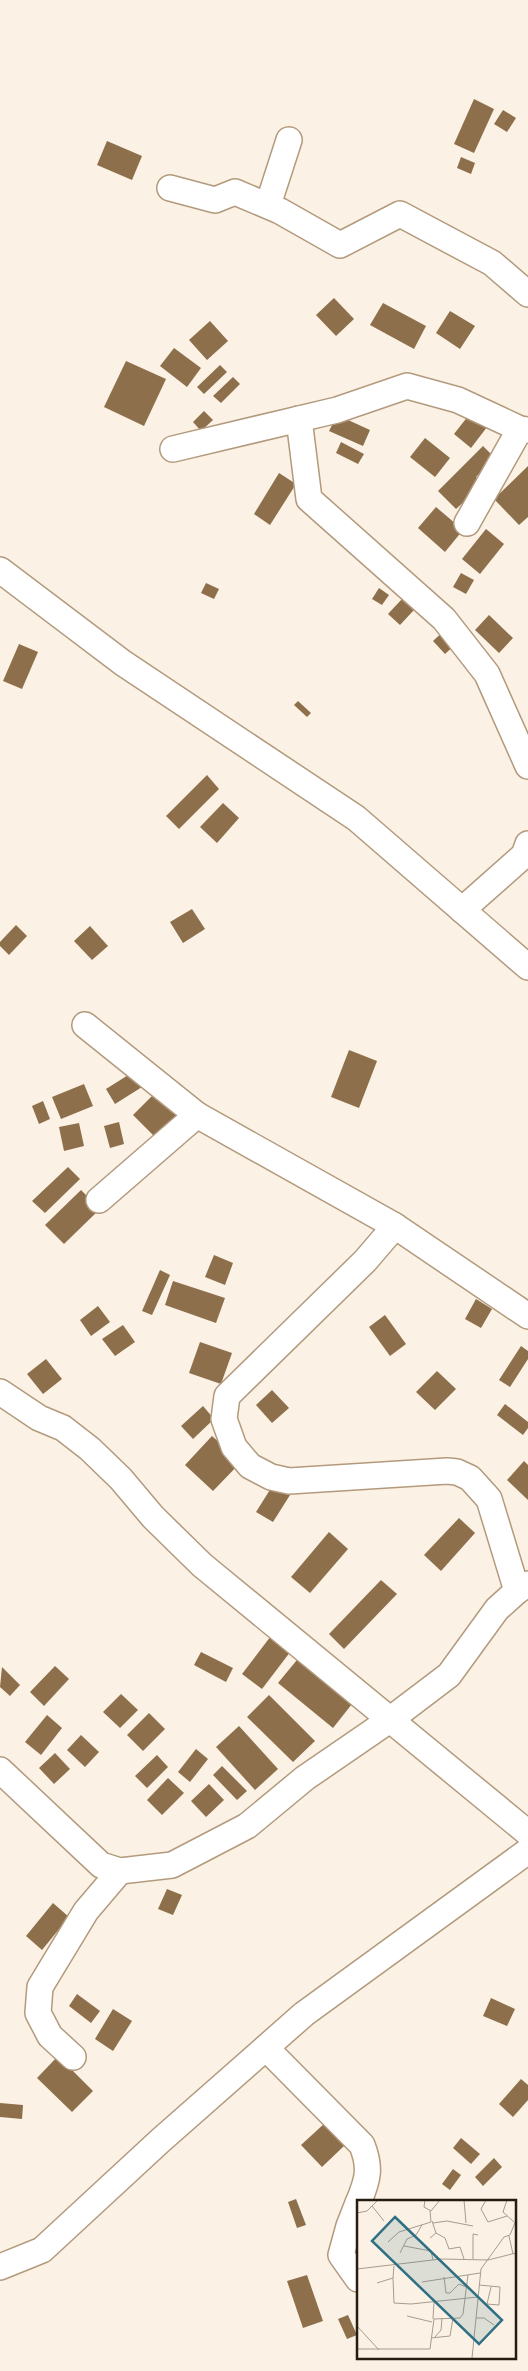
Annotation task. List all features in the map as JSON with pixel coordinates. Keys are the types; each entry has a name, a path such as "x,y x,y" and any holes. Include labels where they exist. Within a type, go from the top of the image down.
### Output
{"street":[{"path":"268,206 289,140"},
{"path":"170,188 215,200 234,192 268,206 340,245 400,214 492,263 528,294"},
{"path":"174,449 337,410 407,386 458,400 524,430 467,523"},
{"path":"299,419 309,499 444,619 487,674 528,766"},
{"path":"0,570 123,663 356,818 528,967"},
{"path":"462,910 524,855 528,844"},
{"path":"85,1024 197,1115 395,1226 528,1316"},
{"path":"99,1200 197,1115"},
{"path":"6,1785 101,1865 120,1870 172,1865 247,1826 305,1778 391,1719 449,1674 479,1636 497,1609 522,1588 489,1500 470,1478 457,1472 447,1471 289,1481 271,1477 250,1466 234,1447 224,1419 227,1396 365,1261 395,1226"},
{"path":"0,1392 39,1418 63,1428 90,1449 121,1478 153,1517 202,1565 528,1833"},
{"path":"0,2267 42,2250 304,2014 528,1851"},
{"path":"73,2057 50,2036 38,2013 40,1987 86,1911 120,1870"},
{"path":"266,2048 362,2145 368,2161 366,2184 359,2200"},
{"path":"357,2205 341,2256 357,2278"}],"building":[{"path":"474,99 494,109 474,153 454,144"},
{"path":"503,110 516,118 507,132 494,124"},
{"path":"107,141 142,156 132,180 97,165"},
{"path":"461,157 475,163 471,174 457,168"},
{"path":"334,298 354,319 336,336 316,315"},
{"path":"383,303 426,326 414,349 370,325"},
{"path":"450,311 475,326 460,349 436,333"},
{"path":"210,321 228,341 207,360 189,340"},
{"path":"174,348 201,368 187,387 160,366"},
{"path":"126,361 166,379 144,426 104,407"},
{"path":"220,365 227,372 204,394 197,387"},
{"path":"233,377 240,384 221,403 213,396"},
{"path":"480,401 497,414 471,448 454,434"},
{"path":"204,411 213,420 201,431 193,422"},
{"path":"337,415 370,430 363,446 329,431"},
{"path":"425,438 450,458 435,477 410,457"},
{"path":"341,442 364,454 358,464 336,453"},
{"path":"483,446 495,458 476,477 483,484 456,509 438,491"},
{"path":"528,466 528,517 519,525 494,499"},
{"path":"279,473 296,484 270,525 254,514"},
{"path":"436,507 463,530 445,552 418,528"},
{"path":"486,529 504,544 480,574 462,559"},
{"path":"461,573 474,580 466,594 453,587"},
{"path":"206,583 219,589 214,599 201,593"},
{"path":"415,585 427,596 400,625 388,614"},
{"path":"379,588 389,595 382,605 372,599"},
{"path":"489,615 513,638 499,653 475,630"},
{"path":"447,628 459,641 445,654 433,641"},
{"path":"19,644 38,652 22,689 3,681"},
{"path":"298,701 311,713 307,717 294,705"},
{"path":"207,775 219,789 179,829 166,816"},
{"path":"223,803 239,818 217,843 200,827"},
{"path":"192,909 205,929 183,943 170,922"},
{"path":"16,925 27,936 9,955 0,946 0,942"},
{"path":"90,926 108,946 92,960 74,941"},
{"path":"349,1050 377,1061 359,1108 331,1097"},
{"path":"133,1072 142,1087 115,1104 106,1089"},
{"path":"84,1084 93,1106 61,1119 52,1097"},
{"path":"157,1091 184,1118 160,1142 133,1115"},
{"path":"43,1101 50,1119 39,1124 32,1106"},
{"path":"119,1122 124,1144 110,1148 104,1126"},
{"path":"79,1123 84,1146 64,1151 59,1127"},
{"path":"68,1167 80,1179 45,1213 32,1201"},
{"path":"81,1190 100,1209 64,1244 45,1225"},
{"path":"214,1255 233,1263 225,1285 205,1277"},
{"path":"160,1270 170,1275 152,1315 142,1311"},
{"path":"173,1281 225,1298 216,1323 165,1305"},
{"path":"476,1299 492,1309 481,1328 465,1319"},
{"path":"98,1306 110,1322 91,1336 80,1320"},
{"path":"385,1315 406,1344 390,1356 369,1327"},
{"path":"123,1325 135,1342 115,1356 102,1339"},
{"path":"200,1342 232,1353 221,1384 189,1373"},
{"path":"521,1346 528,1351 528,1359 510,1387 499,1380"},
{"path":"46,1359 62,1379 43,1394 27,1374"},
{"path":"437,1371 456,1389 435,1410 416,1392"},
{"path":"272,1390 289,1408 272,1423 256,1405"},
{"path":"505,1404 528,1422 528,1428 523,1435 497,1415"},
{"path":"203,1406 214,1419 193,1439 181,1426"},
{"path":"212,1436 241,1462 213,1491 185,1465"},
{"path":"524,1461 528,1465 528,1500 507,1480"},
{"path":"273,1485 290,1495 273,1522 256,1512"},
{"path":"459,1518 475,1533 441,1571 424,1555"},
{"path":"329,1532 348,1549 310,1593 291,1577"},
{"path":"381,1580 397,1594 344,1649 329,1634"},
{"path":"274,1632 294,1647 262,1689 242,1674"},
{"path":"201,1652 233,1668 226,1682 194,1665"},
{"path":"301,1655 356,1699 333,1728 278,1683"},
{"path":"55,1666 69,1679 44,1706 30,1692"},
{"path":"2,1667 20,1685 10,1696 0,1687"},
{"path":"121,1694 138,1710 120,1728 103,1712"},
{"path":"269,1695 315,1741 293,1762 247,1717"},
{"path":"149,1713 165,1729 143,1751 127,1735"},
{"path":"47,1715 62,1728 41,1755 25,1742"},
{"path":"239,1726 278,1769 255,1790 216,1747"},
{"path":"81,1735 99,1752 85,1767 67,1750"},
{"path":"196,1749 208,1759 190,1782 178,1772"},
{"path":"55,1753 70,1769 54,1784 39,1768"},
{"path":"157,1755 168,1767 147,1788 135,1776"},
{"path":"222,1766 247,1791 237,1800 213,1775"},
{"path":"168,1778 184,1793 162,1815 147,1800"},
{"path":"209,1784 224,1800 206,1817 191,1801"},
{"path":"167,1889 182,1895 173,1915 158,1909"},
{"path":"53,1903 69,1917 42,1950 26,1936"},
{"path":"77,1994 100,2011 91,2023 69,2006"},
{"path":"491,1998 515,2009 507,2026 483,2016"},
{"path":"113,2009 132,2021 113,2051 95,2039"},
{"path":"58,2056 93,2091 72,2112 37,2078"},
{"path":"521,2079 528,2085 528,2100 513,2117 499,2104"},
{"path":"0,2103 23,2105 22,2119 0,2117"},
{"path":"325,2123 345,2145 322,2167 301,2145"},
{"path":"461,2138 480,2154 471,2164 453,2148"},
{"path":"494,2158 502,2167 483,2186 475,2177"},
{"path":"453,2169 461,2175 450,2190 442,2184"},
{"path":"296,2199 306,2225 297,2228 288,2202"},
{"path":"307,2275 323,2321 303,2328 287,2281"},
{"path":"348,2315 357,2335 347,2339 338,2319"}]}
